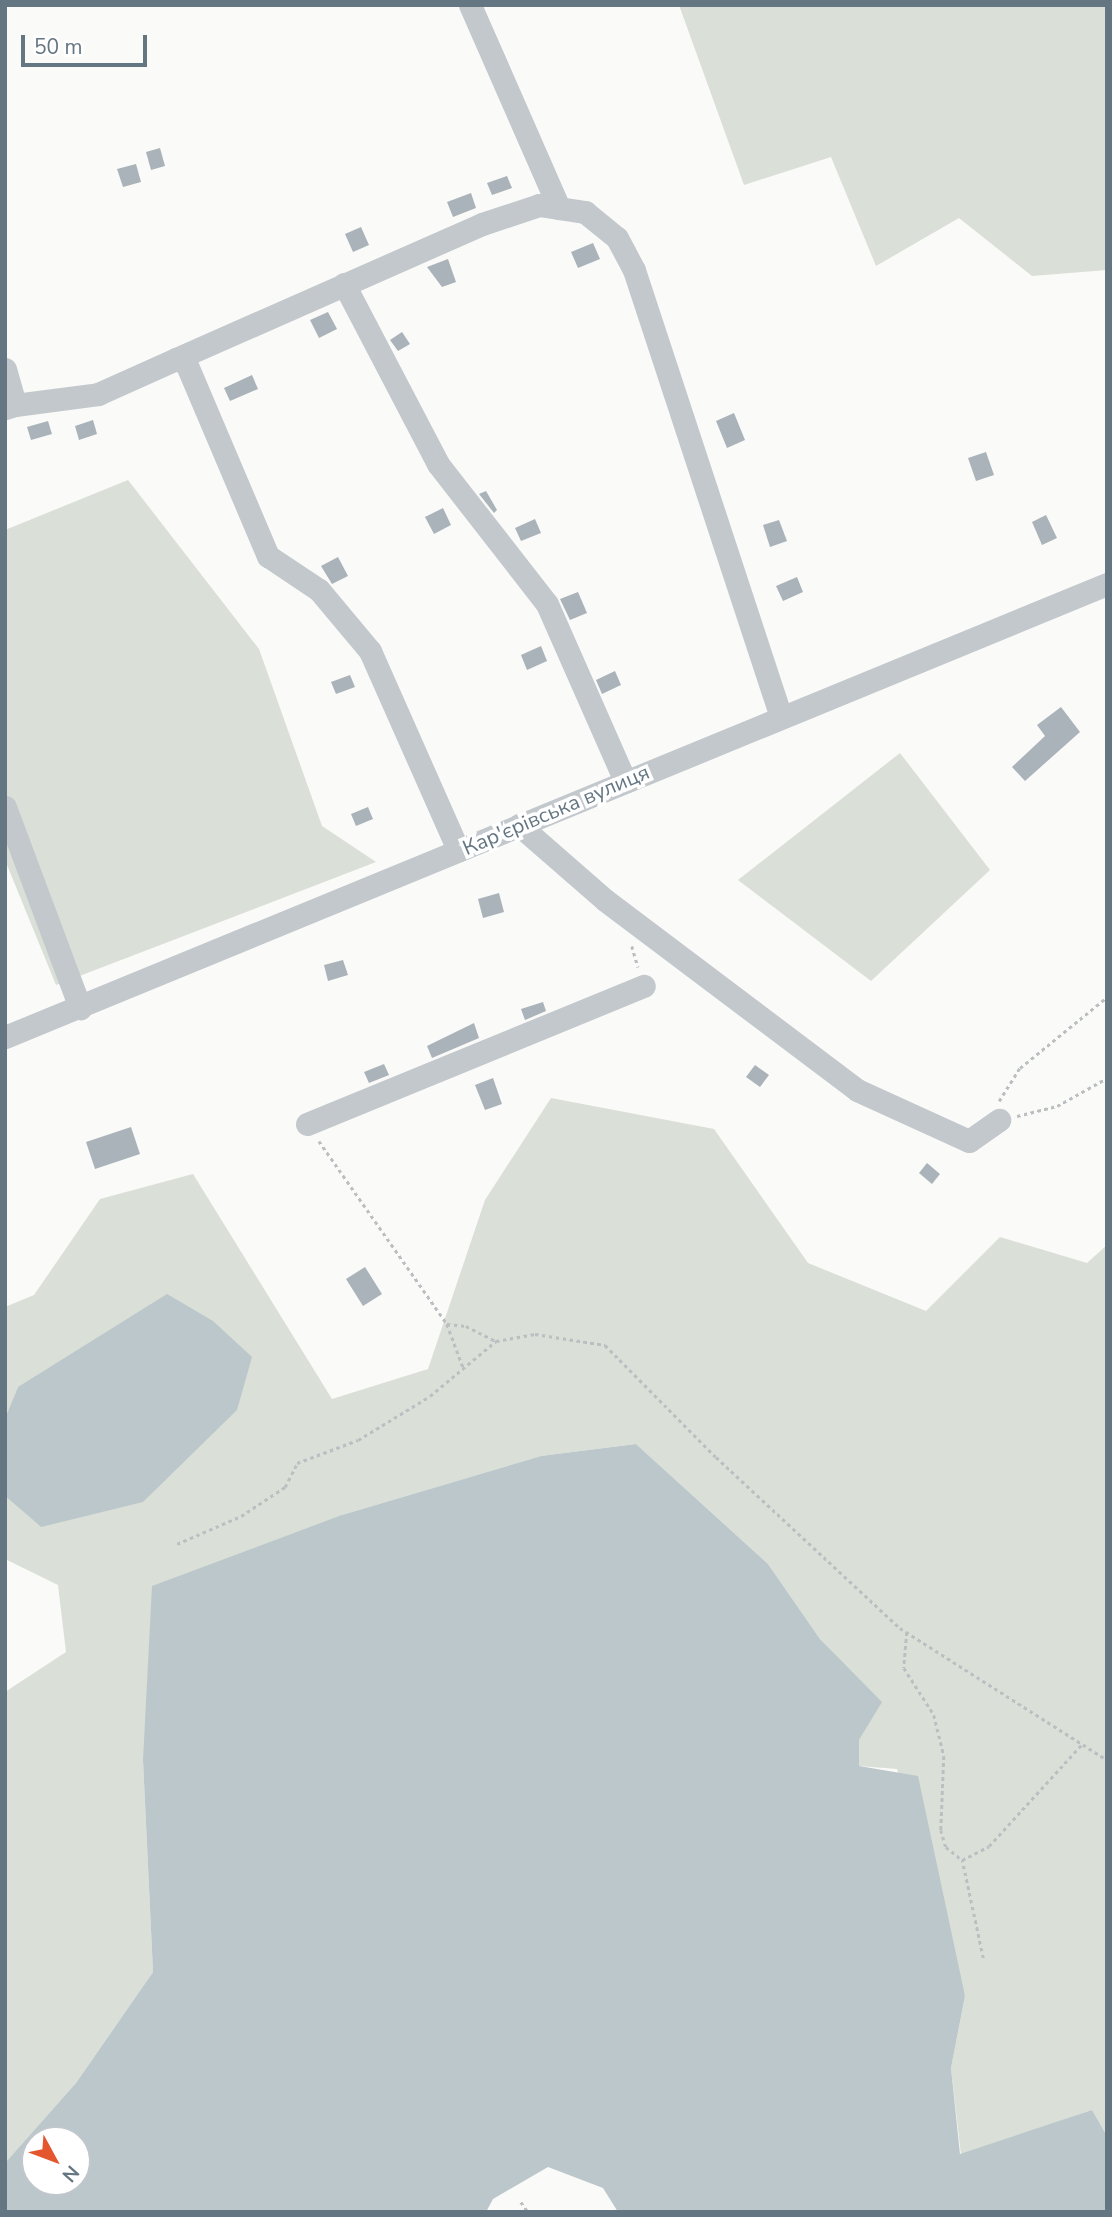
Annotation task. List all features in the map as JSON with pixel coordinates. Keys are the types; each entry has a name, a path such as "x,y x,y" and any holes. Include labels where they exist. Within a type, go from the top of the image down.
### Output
{"street":[{"path":"470,5 559,208"},
{"path":"5,369 10,406 98,394 482,224 539,205 585,212 617,238 634,270 780,716"},
{"path":"344,284 438,464 547,604 625,781"},
{"path":"177,359 196,374 268,556 318,590 370,651 458,850"},
{"name":"Кар'єрівська вулиця","path":"5,1037 780,716 1107,584"},
{"path":"6,810 80,1008"},
{"path":"519,825 622,913 857,1090 969,1141 999,1120"},
{"path":"307,1124 644,986"}],"path":[{"path":"622,913 644,986"},
{"path":"1107,997 1013,1076 999,1092 999,1120 1057,1106 1107,1078"},
{"path":"307,1124 447,1324 464,1371"},
{"path":"447,1324 466,1326 496,1341"},
{"path":"177,1544 241,1516 285,1487 297,1463 358,1440 464,1371 496,1341 535,1334 606,1345 716,1457 907,1632 1107,1760"},
{"path":"907,1632 904,1668 934,1715 944,1756 941,1830 946,1847 962,1860 984,1958"},
{"path":"962,1860 989,1846 1083,1743"},
{"path":"521,2202 528,2212"}],"shaded area":[{"path":"679,5 1107,5 1107,270 1032,276 959,218 876,266 831,157 744,185"},
{"path":"128,480 259,649 322,826 376,862 56,985 5,860 5,530"},
{"path":"900,753 990,870 871,981 738,880"},
{"path":"551,1098 714,1129 808,1263 926,1311 1000,1237 1087,1263 1107,1245 1107,2136 1092,2110 961,2155 951,2068 965,1996 897,1769 859,1766 859,1740 881,1702 820,1639 768,1564 636,1444 541,1456 342,1515 143,1760 153,1972 76,2083 38,2126 21,2126 21,2145 5,2163 5,1692 66,1652 58,1585 5,1559 5,1496 41,1527 18,1387 5,1418 5,1307 34,1295 100,1199 193,1174 332,1399 428,1369 485,1200"},
{"path":"167,1294 213,1321 252,1357 237,1410 143,1502 41,1527 5,1496 5,1418 18,1387"},
{"path":"636,1444 768,1564 820,1639 882,1702 859,1740 859,1766 918,1776 965,1996 951,2068 960,2154 1092,2110 1107,2136 1107,2212 618,2212 603,2188 548,2167 493,2199 486,2212 5,2212 5,2163 21,2145 21,2196 91,2196 91,2126 38,2126 76,2083 153,1972 143,1760 152,1586 342,1515 541,1456"}],"building":[{"path":"160,148 165,166 151,170 146,152"},
{"path":"136,164 141,182 123,187 117,169"},
{"path":"507,176 512,188 492,195 487,183"},
{"path":"471,193 476,208 453,217 447,202"},
{"path":"361,227 369,245 353,252 345,234"},
{"path":"593,243 600,259 578,268 571,252"},
{"path":"448,259 456,282 442,287 427,267"},
{"path":"328,312 337,329 319,338 310,320"},
{"path":"402,332 410,344 398,351 390,340"},
{"path":"252,375 258,389 230,401 224,388"},
{"path":"734,413 745,440 727,448 716,421"},
{"path":"93,420 97,434 79,440 75,426"},
{"path":"48,421 52,434 31,440 27,427"},
{"path":"986,452 994,475 976,481 968,458"},
{"path":"486,491 497,510 494,513 479,494"},
{"path":"443,508 451,525 434,534 425,517"},
{"path":"1046,515 1057,538 1042,545 1032,522"},
{"path":"535,519 541,533 521,541 515,528"},
{"path":"779,520 787,541 770,547 763,525"},
{"path":"338,557 348,576 332,584 321,566"},
{"path":"797,577 803,592 783,601 776,586"},
{"path":"578,592 587,613 570,620 560,599"},
{"path":"541,646 547,661 527,670 521,655"},
{"path":"615,671 621,685 602,694 596,680"},
{"path":"350,675 355,687 336,694 331,682"},
{"path":"1061,707 1080,732 1025,781 1012,767 1045,736 1037,725"},
{"path":"368,807 373,819 356,826 351,814"},
{"path":"499,893 504,912 483,918 478,899"},
{"path":"343,960 348,975 328,981 324,965"},
{"path":"543,1002 546,1011 525,1020 521,1009"},
{"path":"474,1023 479,1038 432,1058 427,1046"},
{"path":"384,1064 389,1075 369,1083 364,1072"},
{"path":"755,1065 769,1075 760,1087 746,1077"},
{"path":"493,1078 502,1104 485,1110 475,1085"},
{"path":"131,1127 140,1154 95,1169 86,1142"},
{"path":"927,1163 940,1174 932,1184 919,1173"},
{"path":"365,1267 382,1294 363,1306 346,1279"}]}
